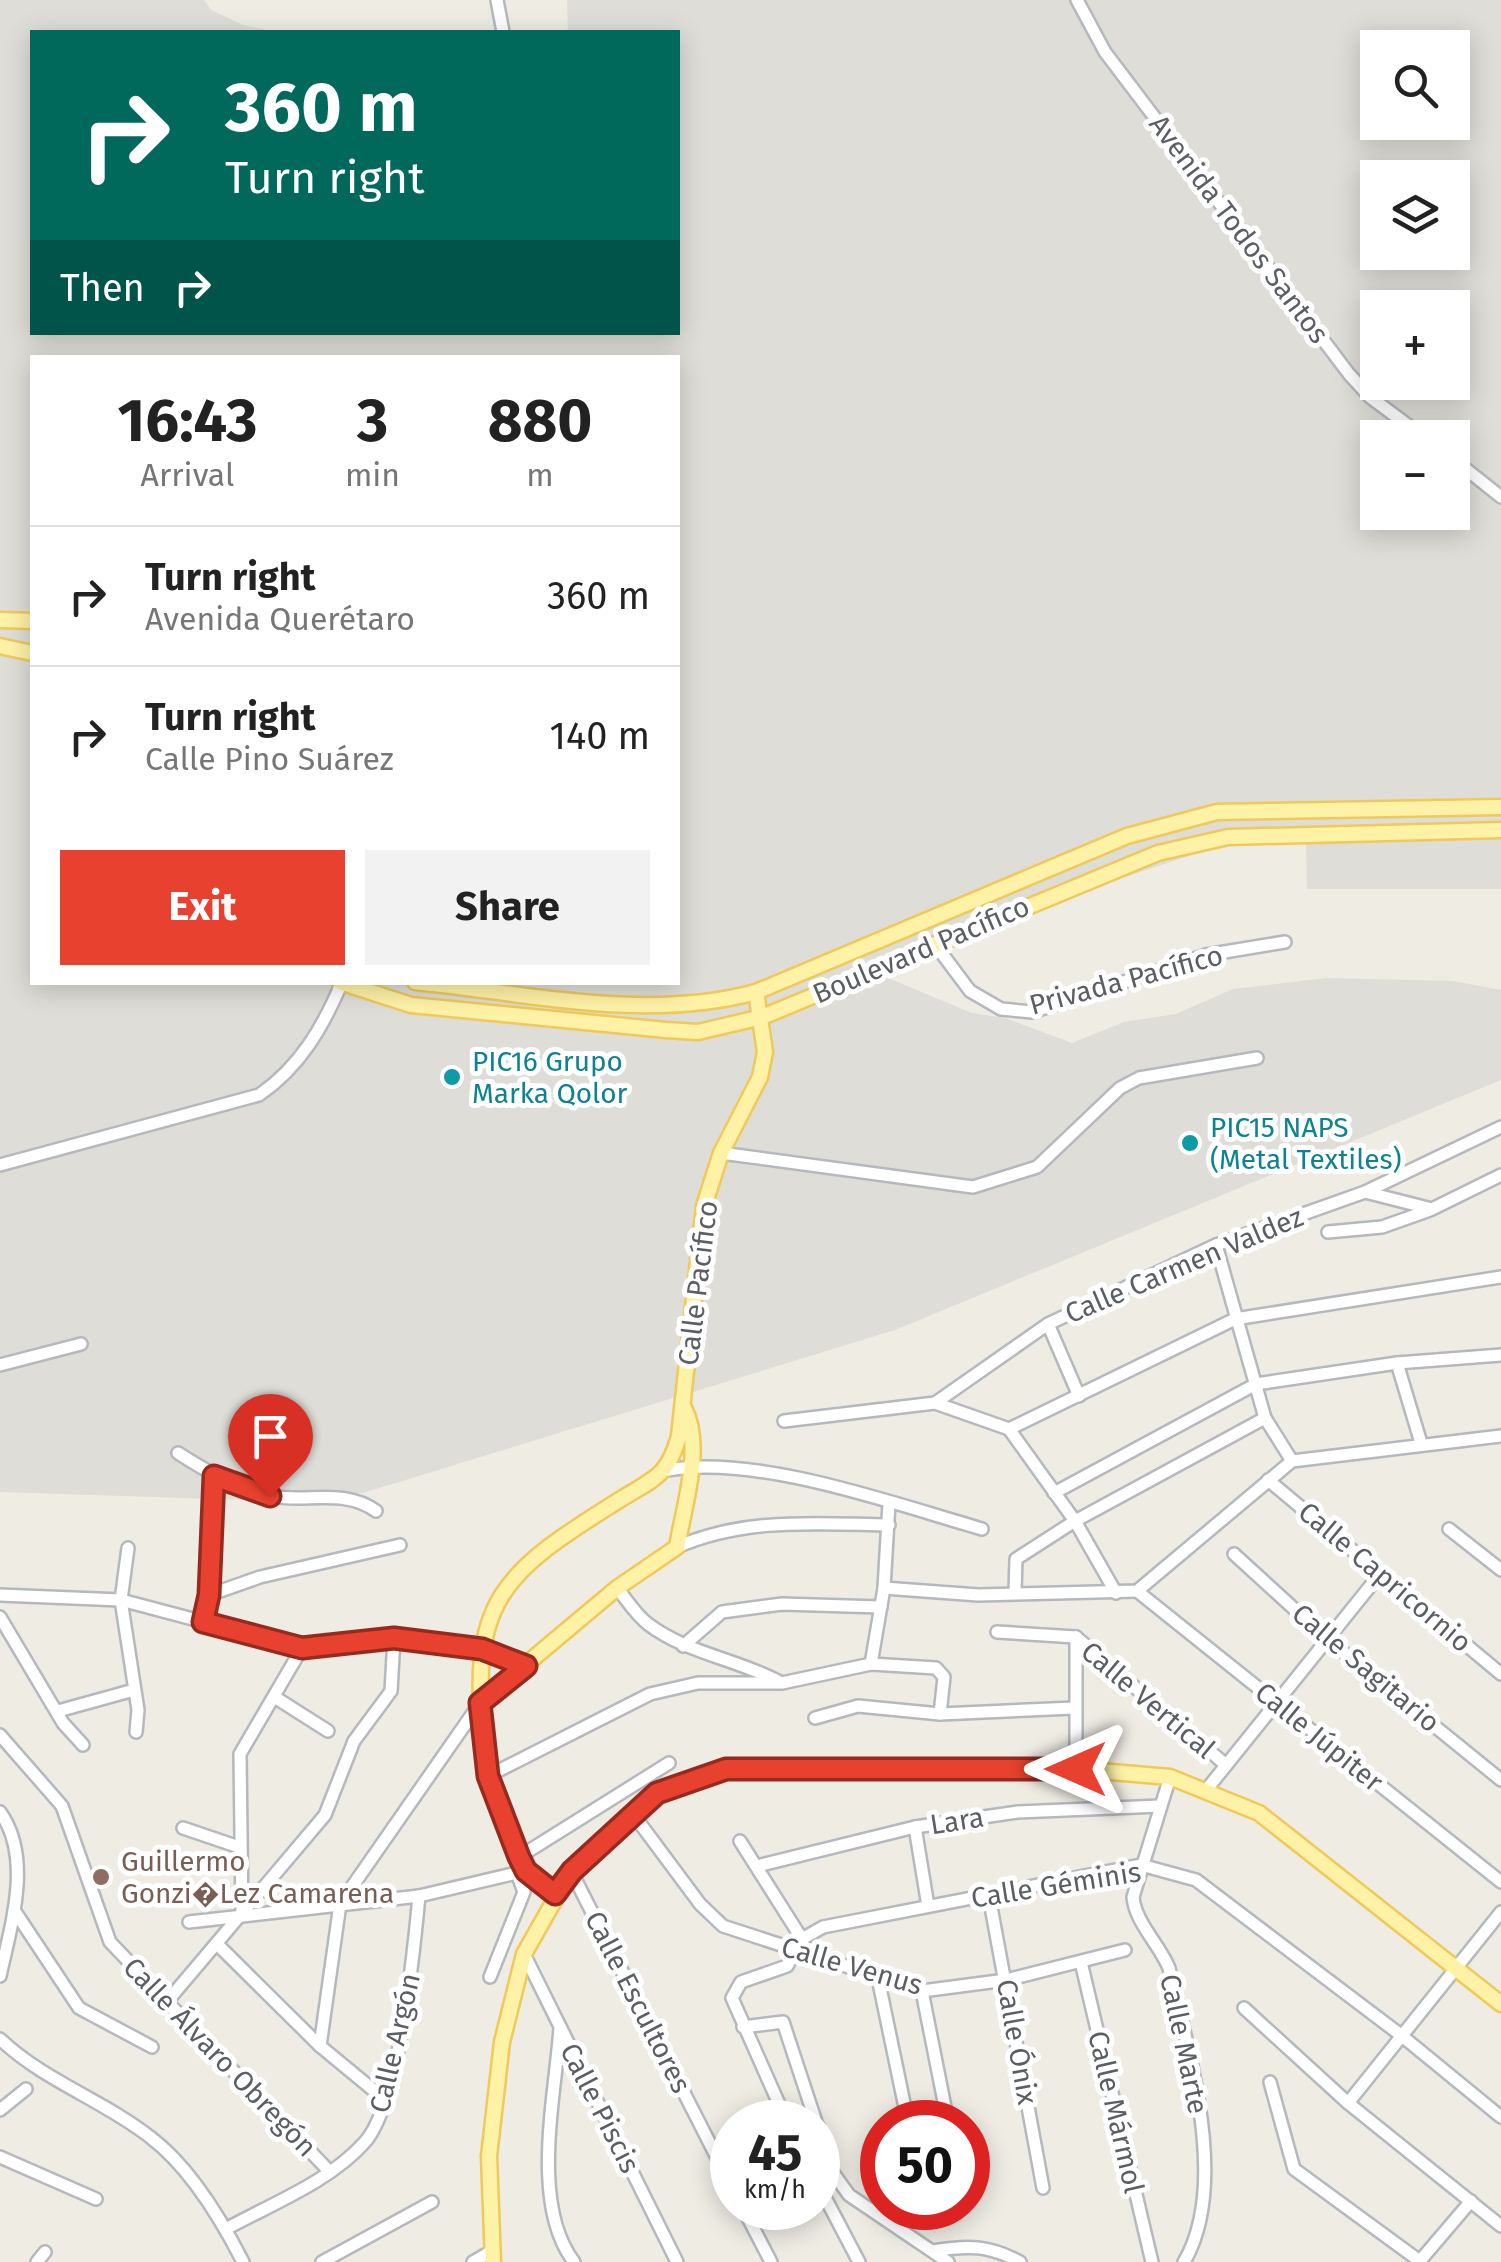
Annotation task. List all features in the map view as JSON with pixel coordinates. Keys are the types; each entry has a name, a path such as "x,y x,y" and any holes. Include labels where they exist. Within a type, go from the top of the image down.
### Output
{"main road":[{"path":"0,620 30,621"},
{"path":"0,646 30,653"},
{"name":"Boulevard Pacífico","path":"447,985 707,1006 756,992 1127,836 1217,812 1501,807"},
{"name":"Boulevard Pacífico","path":"347,985 411,1005 698,1032 762,1017 1158,854 1228,837 1501,830"},
{"name":"Calle Pacífico","path":"668,1470 683,1405 704,1206 721,1152 760,1077 765,1052 756,992"},
{"name":"Calle Pacífico","path":"678,1547 690,1466 690,1420 683,1405"},
{"path":"555,1894 520,1867 488,1776 480,1703 482,1649 505,1588 524,1564 668,1470"},
{"path":"480,1703 617,1588 678,1547"},
{"path":"492,2257 491,2137 502,2042 524,1954 555,1894 572,1871 633,1814 657,1793 726,1769 1076,1769 1170,1778 1207,1789 1259,1813 1501,2004"}],"street":[{"path":"497,0 504,30"},
{"name":"Avenida Todos Santos","path":"1077,0 1105,52 1349,374 1370,397 1401,420"},
{"path":"1470,472 1501,497"},
{"name":"Privada Pacífico","path":"934,943 970,991 1001,1009 1032,1012 1206,955 1285,942"},
{"path":"0,1165 259,1095 292,1068 314,1040 340,985"},
{"path":"721,1152 973,1187 1037,1166 1120,1088 1139,1078 1258,1058"},
{"name":"Calle Carmen Valdez","path":"935,1403 1048,1324 1216,1245 1365,1192 1501,1128"},
{"path":"1328,1232 1382,1227 1432,1209 1501,1176"},
{"path":"1365,1192 1432,1209"},
{"path":"1216,1245 1265,1418 1292,1461"},
{"path":"1009,1430 1235,1319 1501,1277"},
{"path":"1048,1324 1079,1396"},
{"path":"0,1365 80,1344"},
{"path":"1054,1493 1256,1384 1397,1363 1501,1354"},
{"path":"1397,1363 1421,1442"},
{"path":"784,1420 935,1403 1009,1430 1075,1522 1116,1593"},
{"path":"1016,1592 1016,1559 1075,1522 1265,1418"},
{"path":"884,1588 978,1596 1138,1591 1292,1461 1421,1442 1501,1436"},
{"path":"178,1453 214,1476 270,1496 360,1499 376,1511"},
{"path":"668,1470 690,1466 758,1474 982,1528"},
{"path":"203,1622 209,1595 214,1476"},
{"name":"Calle Capricornio","path":"1268,1480 1501,1674"},
{"path":"871,1664 884,1588 889,1503"},
{"path":"678,1547 705,1534 771,1522 889,1526"},
{"path":"1449,1529 1501,1570"},
{"path":"209,1595 260,1577 400,1546"},
{"path":"128,1548 121,1600 136,1732"},
{"name":"Calle Sagitario","path":"1234,1554 1326,1638 1501,1780"},
{"path":"1207,1789 1380,1574"},
{"path":"617,1588 645,1623 683,1646 750,1666 782,1683"},
{"name":"Calle Júpiter","path":"1138,1591 1501,1882"},
{"path":"0,1594 121,1600 302,1648 394,1638 482,1649 526,1666"},
{"path":"683,1646 722,1612 782,1604 881,1607"},
{"path":"0,1617 83,1745"},
{"path":"996,1632 1076,1637"},
{"name":"Calle Vertical","path":"1076,1637 1076,1769"},
{"name":"Calle Vertical","path":"1076,1637 1226,1765"},
{"path":"166,2004 325,1815 354,1740 375,1718 392,1691 394,1638"},
{"path":"242,1915 240,1754 302,1648"},
{"path":"488,1776 650,1694 698,1683 782,1683 871,1664 941,1670 940,1714"},
{"path":"58,1711 134,1690"},
{"path":"276,1698 328,1731"},
{"path":"320,2046 340,1904 480,1703"},
{"path":"815,1718 858,1706 940,1714 1074,1708"},
{"name":"Calle Álvaro Obregón","path":"0,1735 62,1806 110,1942 329,2171"},
{"path":"189,1922 419,1896 520,1867 669,1764"},
{"name":"Calle Marte","path":"1170,1778 1141,1865 1134,1913 1158,1942 1170,1968 1206,2149 1194,2240 1184,2262"},
{"name":"Lara","path":"758,1866 915,1828 1018,1812 1160,1806"},
{"path":"0,1812 10,1826 16,1857 14,1910 0,1976"},
{"name":"Calle Venus","path":"633,1814 700,1904 723,1926 794,1953 922,1991 1006,1980 1124,1950"},
{"path":"183,1828 239,1846"},
{"path":"915,1828 928,1906"},
{"path":"740,1841 802,1939 787,1966 740,1982 732,1998 777,2100"},
{"name":"Calle Géminis","path":"802,1939 823,1927 1141,1865 1196,1880 1402,2036 1501,2118"},
{"path":"490,1978 524,1892 520,1867"},
{"name":"Calle Escultores","path":"572,1871 710,2144"},
{"name":"Calle Argón","path":"226,2229 329,2171 364,2144 378,2124 410,1996 419,1896"},
{"name":"Calle Ónix","path":"989,1896 1043,2188"},
{"path":"14,1910 79,2008 152,2047"},
{"path":"1348,2103 1501,1912"},
{"path":"218,1945 320,2046 383,2098"},
{"name":"Calle Piscis","path":"524,1954 678,2262"},
{"name":"Calle Mármol","path":"1081,1962 1152,2262"},
{"path":"878,1978 903,2100"},
{"path":"922,1991 944,2100"},
{"path":"1244,2008 1348,2103 1501,2226"},
{"path":"744,2027 776,2020 787,2029 809,2100"},
{"path":"560,2028 548,2188 559,2242 574,2262"},
{"path":"0,2039 45,2074 150,2137 177,2164 226,2229 243,2262"},
{"path":"1270,2082 1294,2169 1420,2262 1471,2202"},
{"path":"0,2110 26,2089"},
{"path":"0,2157 96,2199"},
{"path":"840,2182 849,2195 948,2262"},
{"path":"322,2262 432,2202"},
{"path":"840,2226 859,2262"},
{"path":"754,2230 771,2262"},
{"path":"933,2251 981,2247 1020,2262"},
{"path":"473,2262 492,2257"}],"shaded area":[{"path":"0,0 204,0 211,10 243,25 267,30 30,30 30,335 680,335 680,30 568,30 567,0 1501,0 1501,889 1307,889 1306,843 1227,843 1036,907 876,973 972,1013 1005,1018 1072,1043 1124,1022 1176,1014 1233,989 1327,978 1453,981 1501,990 1501,1080 895,1330 363,1493 246,1500 0,1492"}],"place":[{"name":"PIC16 Grupo Marka Qolor","path":"452,1077"},
{"name":"PIC15 NAPS (Metal Textiles)","path":"1190,1143"},
{"name":"Guillermo Gonzi�Lez Camarena","path":"101,1877"}],"route":[{"path":"270,1496 214,1476 209,1595 203,1622 302,1648 394,1638 482,1649 526,1666 480,1703 488,1776 526,1871 555,1894 572,1871 657,1793 726,1769 1076,1769"}]}
